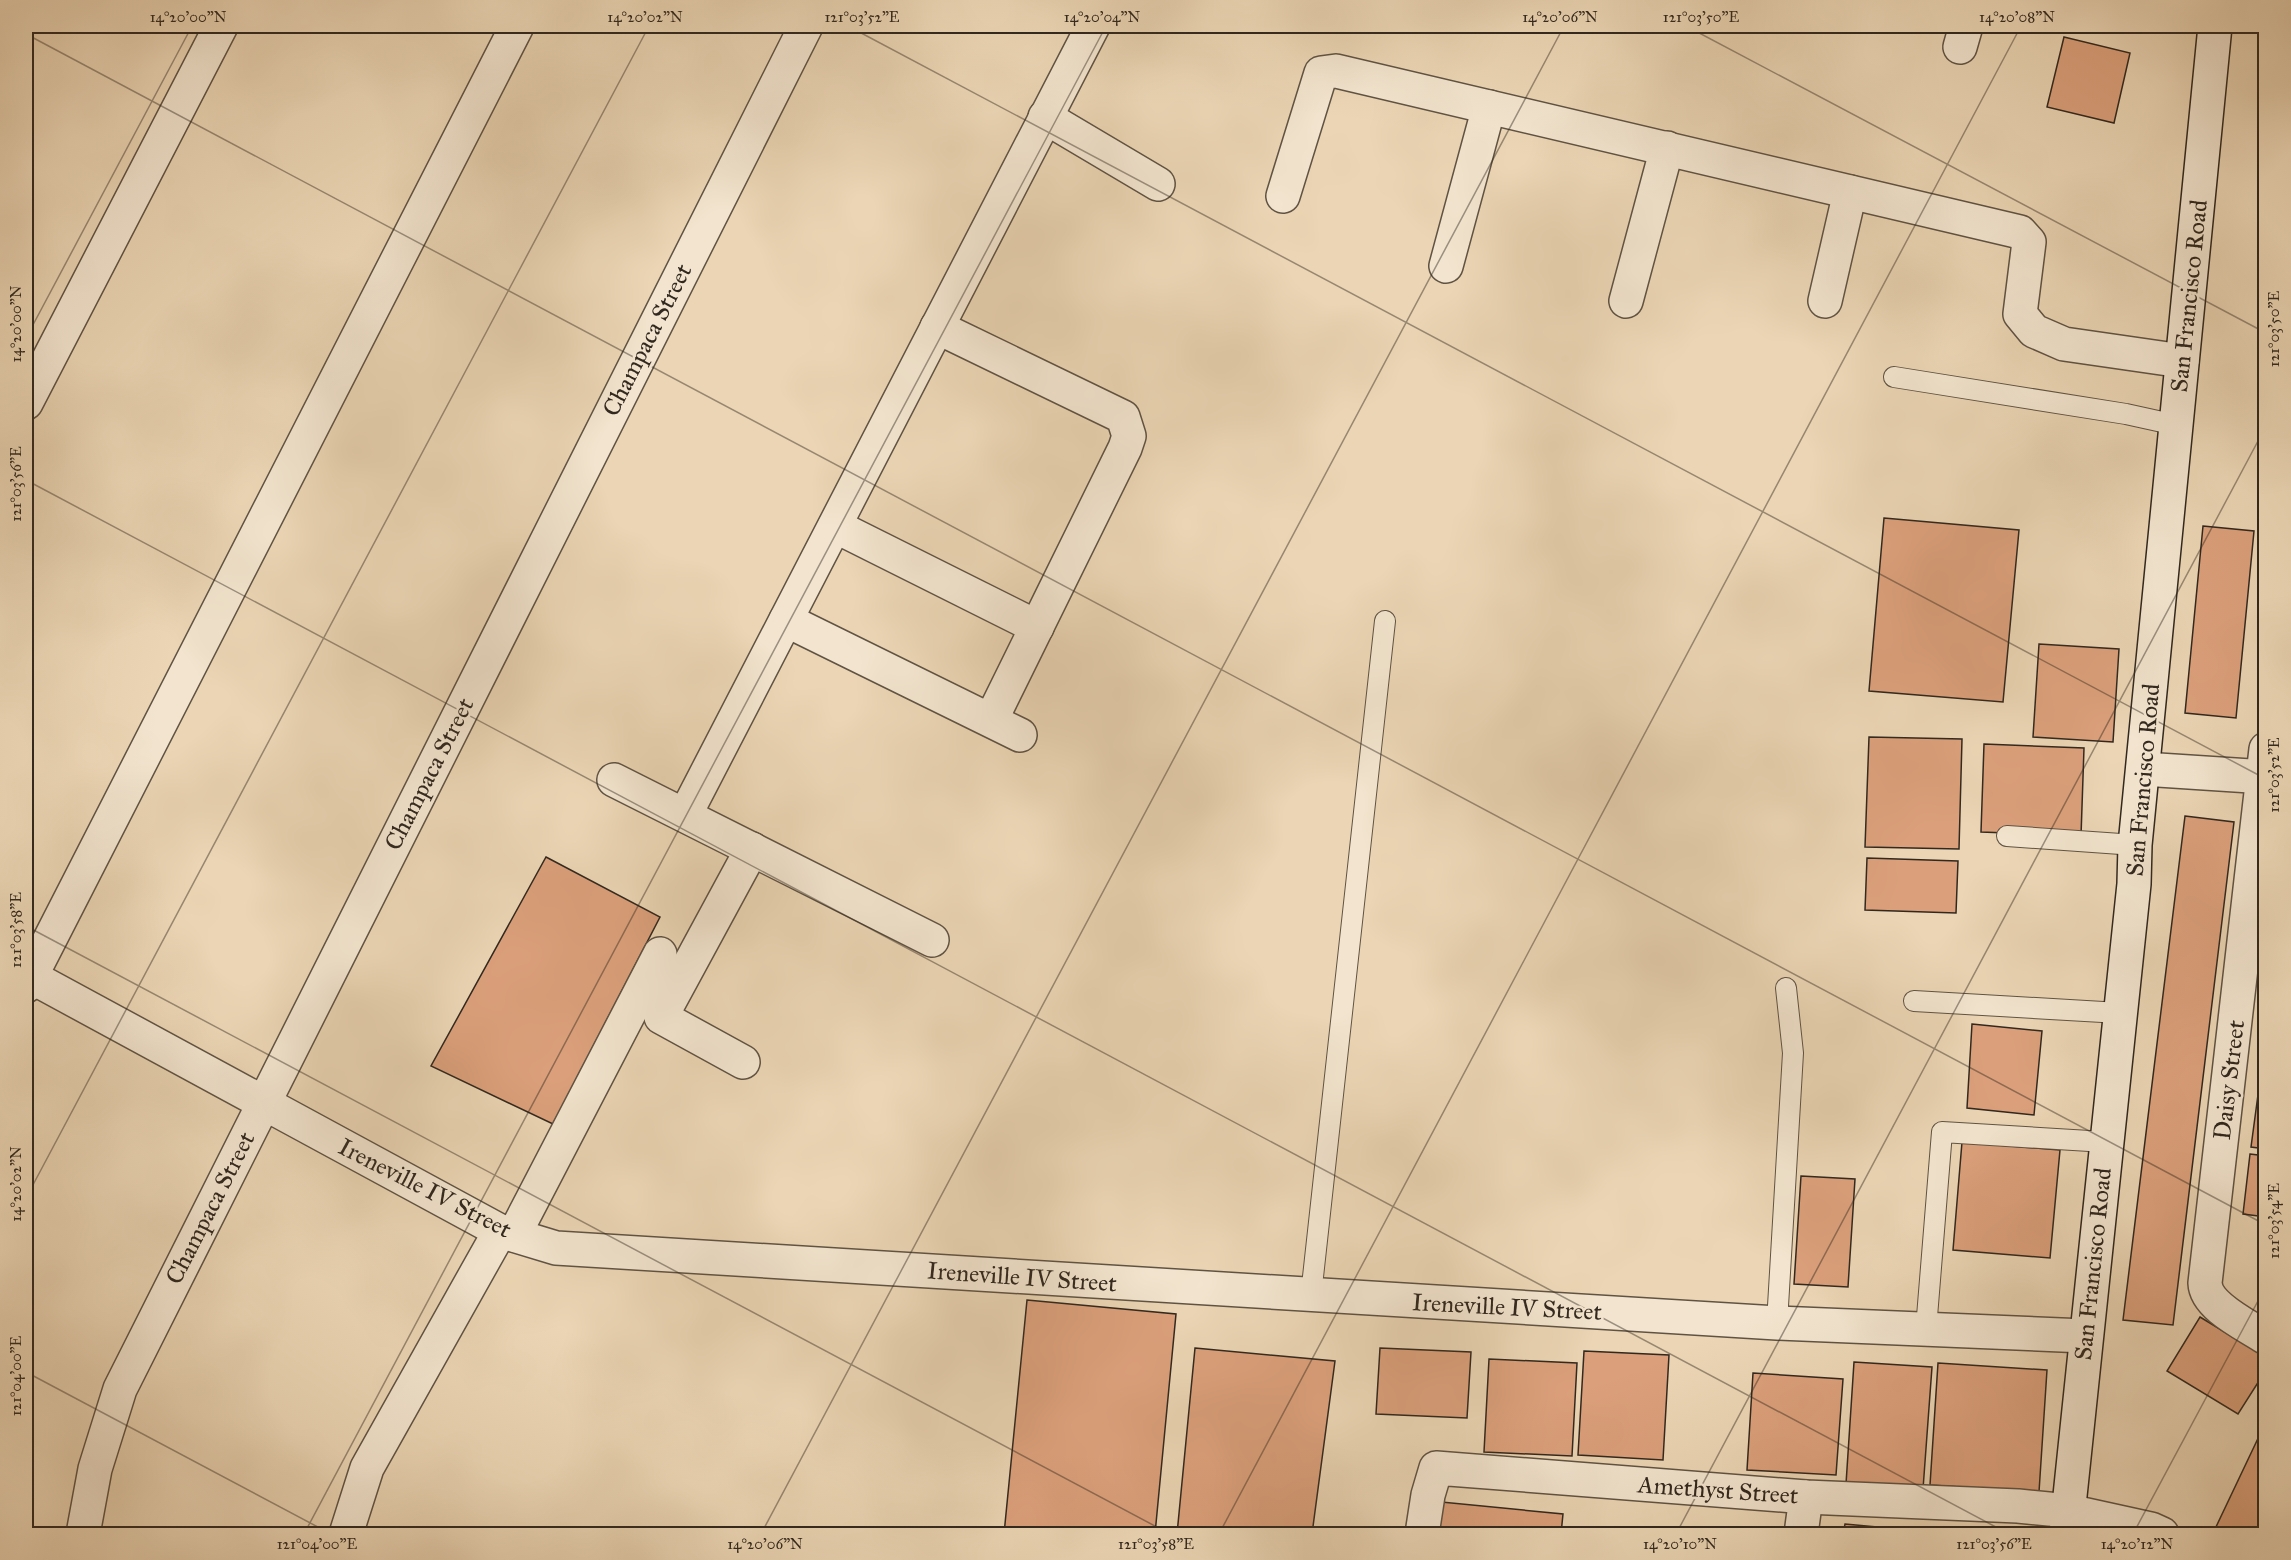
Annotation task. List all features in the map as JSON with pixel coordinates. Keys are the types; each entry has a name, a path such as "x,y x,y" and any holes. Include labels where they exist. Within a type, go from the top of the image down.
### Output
{"street":[{"path":"200,26 204,58"},
{"path":"26,403 221,26"},
{"path":"27,979 517,26"},
{"name":"Champaca Street","path":"83,1534 95,1468 120,1389 806,26"},
{"path":"685,815 1093,26"},
{"name":"San Francisco Road","path":"2067,1523 2134,884 2135,845 2215,26"},
{"path":"1283,196 1321,73 1336,70 2020,232 2029,242 2020,314 2034,331 2064,344 2182,361"},
{"path":"1446,266 1489,107"},
{"path":"1046,117 1158,184"},
{"path":"1626,301 1667,148"},
{"path":"1825,301 1850,192"},
{"path":"937,327 1123,417 1129,436 991,720"},
{"path":"835,526 1037,627"},
{"path":"786,620 1020,735"},
{"path":"2143,769 2265,768"},
{"name":"Daisy Street","path":"2265,768 2205,1283 2205,1291 2212,1302 2265,1338"},
{"path":"614,780 932,940"},
{"path":"743,1062 661,1017 752,849"},
{"path":"346,1534 367,1468 507,1233 660,954"},
{"name":"Ireneville IV Street","path":"27,979 507,1233 556,1248 1777,1323 2085,1336"},
{"name":"Amethyst Street","path":"1422,1534 1428,1495 1436,1468 1806,1497 2018,1506 2067,1523 2151,1529 2162,1534"},
{"path":"1801,1534 1806,1497"}],"lane":[{"path":"1894,377 2126,414 2176,425"},
{"path":"1311,1295 1385,621"},
{"path":"2007,836 2135,845"},
{"path":"1777,1323 1793,1053 1785,988"},
{"path":"1914,1001 2120,1013"},
{"path":"1926,1329 1942,1132 2106,1142"}],"building":[{"path":"2064,37 2130,53 2114,123 2047,107"},
{"path":"1884,518 2019,530 2003,702 1869,691"},
{"path":"2203,526 2254,531 2236,718 2185,713"},
{"path":"2039,644 2119,649 2113,742 2033,737"},
{"path":"1869,737 1962,739 1959,849 1865,847"},
{"path":"1984,744 2084,748 2081,836 1981,832"},
{"path":"2185,816 2234,822 2173,1325 2123,1320"},
{"path":"546,857 660,917 553,1124 431,1066"},
{"path":"1867,858 1958,861 1956,913 1865,910"},
{"path":"1972,1024 2042,1031 2034,1115 1967,1108"},
{"path":"2266,1035 2266,1149 2251,1147"},
{"path":"1962,1142 2060,1150 2050,1258 1953,1250"},
{"path":"2250,1154 2266,1156 2266,1217 2243,1214"},
{"path":"1801,1176 1855,1179 1848,1287 1794,1284"},
{"path":"1027,1300 1176,1314 1155,1534 1004,1534"},
{"path":"2200,1317 2266,1357 2266,1370 2238,1414 2167,1371"},
{"path":"1195,1348 1335,1361 1312,1534 1177,1534"},
{"path":"1380,1348 1471,1352 1467,1418 1376,1414"},
{"path":"1584,1351 1669,1355 1663,1460 1578,1455"},
{"path":"1489,1359 1577,1363 1572,1456 1484,1452"},
{"path":"1854,1362 1932,1367 1923,1489 1846,1484"},
{"path":"1938,1363 2047,1370 2039,1492 1930,1485"},
{"path":"1753,1373 1843,1379 1836,1475 1747,1470"},
{"path":"2262,1430 2266,1432 2266,1534 2226,1534 2215,1529"},
{"path":"1431,1501 1563,1514 1561,1534 1428,1534"},
{"path":"1845,1524 1953,1534 1843,1534"},
{"path":"1957,1530 2004,1534 1957,1534"}]}
